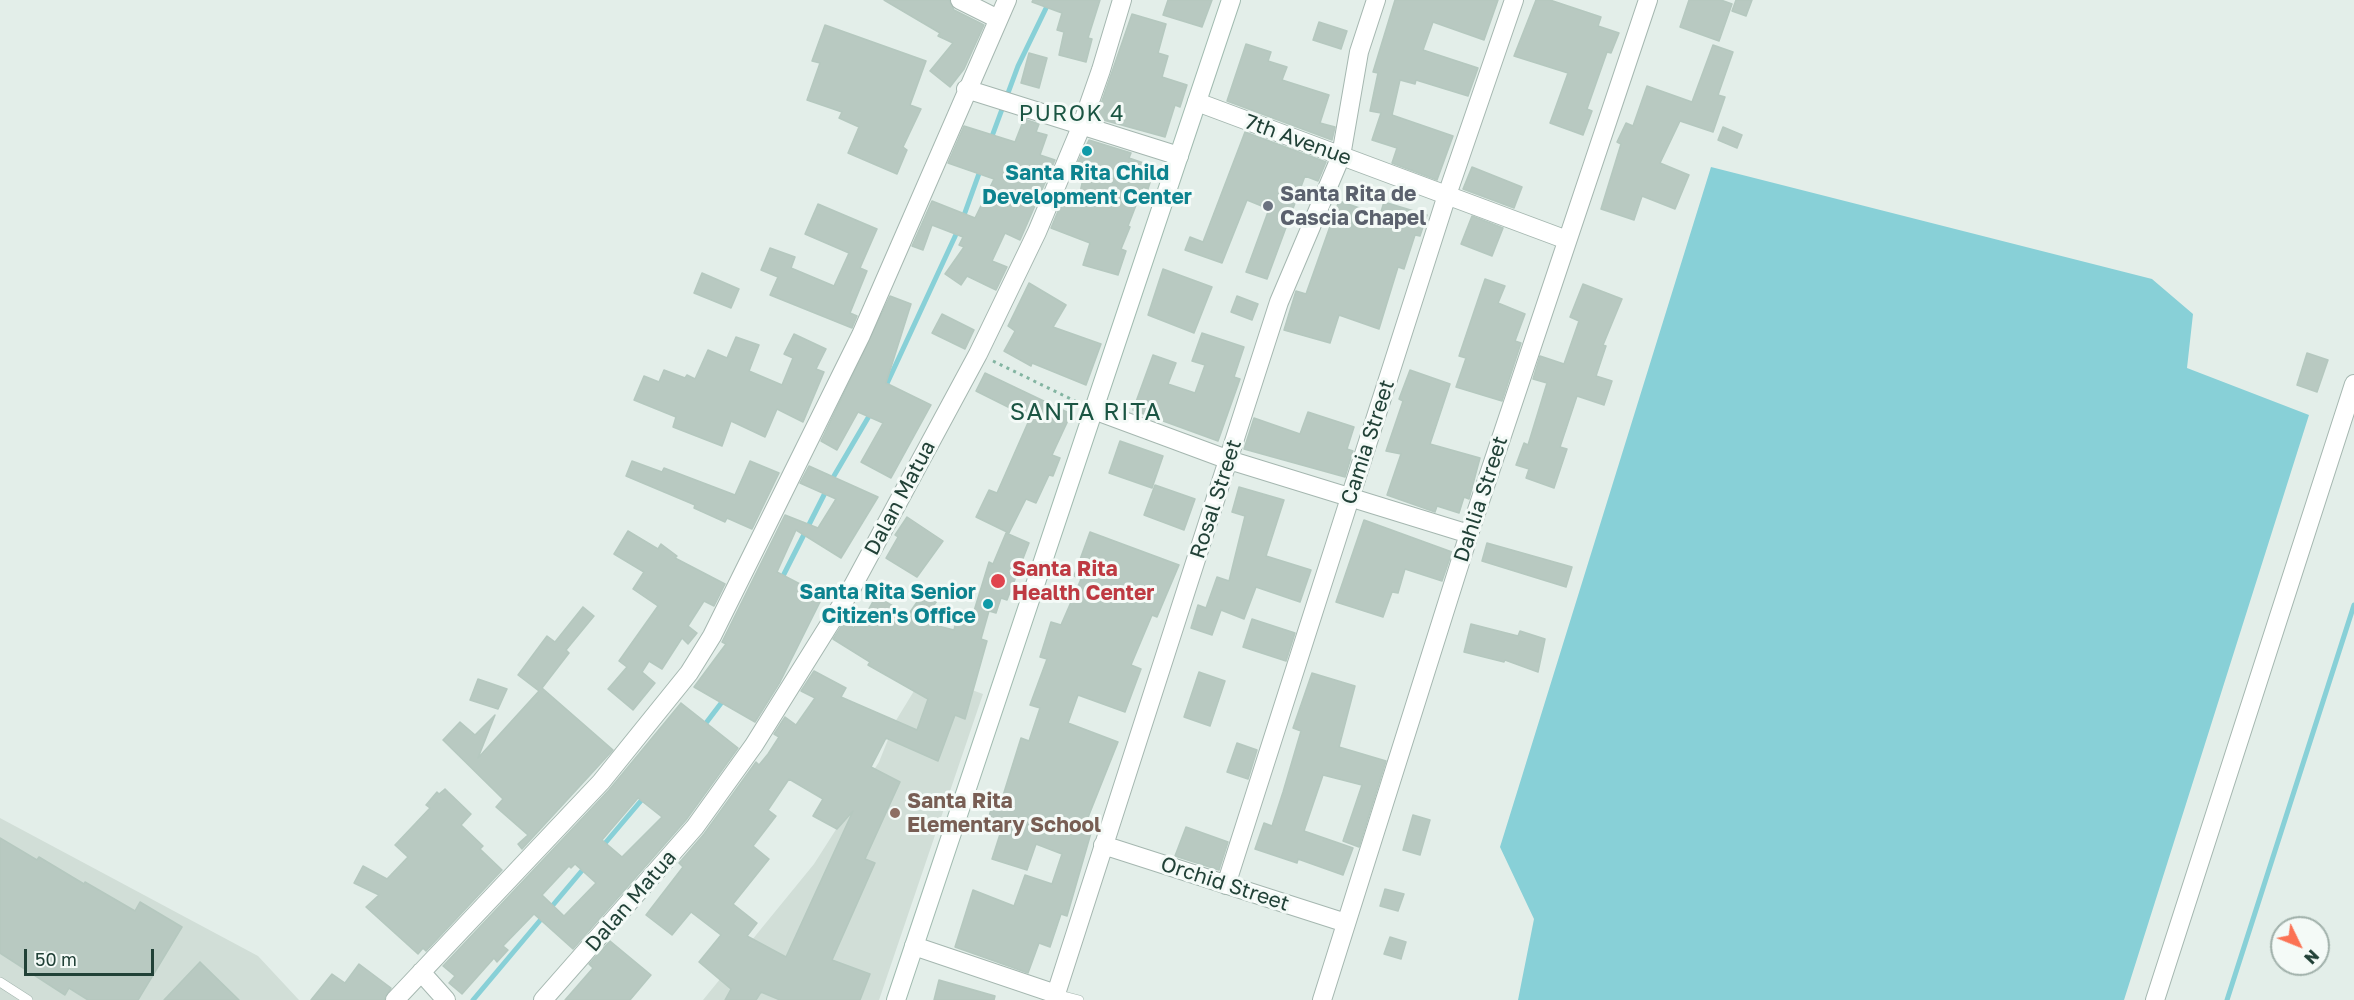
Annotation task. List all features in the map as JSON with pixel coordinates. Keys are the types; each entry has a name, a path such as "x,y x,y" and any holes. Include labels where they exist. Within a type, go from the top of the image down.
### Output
{"street":[{"path":"960,0 998,20"},
{"path":"395,1000 601,782 689,673 712,636 861,335 966,89 1007,0"},
{"name":"Dalan Matua","path":"543,1000 695,827 754,746 849,593 978,354 1037,232 1081,128 1122,0"},
{"path":"896,1000 1231,0"},
{"name":"Rosal Street","path":"1055,997 1279,302 1341,156 1359,52 1376,0"},
{"name":"Camia Street","path":"1226,885 1447,195 1514,0"},
{"name":"Dahlia Street","path":"1322,1000 1469,534 1648,0"},
{"path":"966,89 1081,128 1179,156"},
{"name":"7th Avenue","path":"1197,102 1567,240"},
{"path":"2155,1000 2354,384"},
{"path":"1094,410 1228,460 1469,534"},
{"name":"Orchid Street","path":"1103,845 1346,923"},
{"path":"914,946 1055,997"},
{"path":"421,972 446,1000"}],"lane":[{"path":"0,982 28,1000"},
{"path":"1055,997 1079,1000"}],"path":[{"path":"978,354 1094,410"}],"shaded area":[{"name":"Santa Rita Elementary School","path":"925,673 983,694 879,1000 703,1000 814,864 879,762 895,722"},
{"path":"0,818 258,956 299,1000 0,1000"}],"water":[{"path":"1711,167 2152,279 2193,314 2187,368 2309,415 2124,1000 1518,1000 1534,919 1500,847"}],"building":[{"path":"884,0 949,0 954,10 984,25 964,69 950,87 930,71 953,43 938,36 940,33"},
{"path":"1033,0 1100,0 1088,38 1092,39 1086,62 1059,55 1064,32 1057,30 1062,13 1032,2"},
{"path":"1168,0 1212,0 1202,27 1163,15"},
{"path":"1395,0 1498,0 1484,40 1433,22 1423,50 1478,68 1468,96 1416,80 1415,84 1400,80 1392,115 1453,136 1437,180 1392,163 1397,148 1372,140 1381,113 1370,111 1378,73 1373,72"},
{"path":"1536,0 1550,0 1601,17 1598,26 1619,33 1611,53 1607,52 1587,109 1592,111 1583,135 1550,123 1568,73 1514,56"},
{"path":"1689,0 1721,0 1732,4 1719,41 1680,27"},
{"path":"1736,0 1752,0 1746,16 1732,11"},
{"path":"1132,14 1166,24 1158,53 1168,56 1162,77 1187,85 1180,107 1175,105 1165,137 1096,118"},
{"path":"1319,22 1347,31 1341,49 1313,40"},
{"path":"825,25 926,61 910,105 921,109 903,147 907,150 897,174 848,153 859,127 839,118 842,112 807,100 820,63 812,61"},
{"path":"1246,44 1271,52 1268,61 1287,67 1282,80 1329,95 1320,123 1335,127 1332,140 1227,101"},
{"path":"1713,45 1733,52 1718,95 1725,97 1713,132 1680,121 1660,163 1689,175 1675,209 1642,196 1634,220 1601,209 1621,144 1617,142 1626,123 1633,126 1647,86 1692,102"},
{"path":"1029,53 1047,58 1039,88 1021,83"},
{"path":"1024,119 1039,124 1036,132 1047,135 1040,155 1055,160 1020,240 1005,233 992,261 1007,267 996,290 967,276 961,285 945,274 964,247 959,245 963,237 932,225 923,250 912,246 932,201 975,218 994,179 948,163 964,126 1015,142"},
{"path":"1723,127 1742,135 1737,148 1718,140"},
{"name":"Santa Rita de Cascia Chapel","path":"1245,132 1326,162 1318,181 1305,176 1267,279 1246,272 1269,209 1247,200 1222,263 1185,250 1190,237 1203,242"},
{"path":"1089,140 1131,153 1129,158 1155,167 1148,189 1143,187 1128,226 1130,227 1121,249 1126,251 1118,275 1083,265 1090,243 1051,228 1064,197 1078,202 1086,165 1078,162"},
{"path":"1472,167 1522,187 1514,208 1463,189"},
{"path":"1339,201 1380,215 1384,202 1427,215 1420,236 1415,235 1404,269 1398,267 1379,329 1339,315 1330,343 1284,330 1296,291 1306,294"},
{"path":"818,204 877,229 860,268 867,271 850,313 857,316 852,328 770,295 778,277 761,270 770,248 795,257 791,268 834,286 849,253 805,234"},
{"path":"1472,216 1503,228 1492,256 1461,244"},
{"path":"1163,269 1212,287 1194,333 1148,315"},
{"path":"702,273 739,289 731,308 694,293"},
{"path":"1485,279 1505,286 1498,303 1525,314 1515,341 1521,343 1502,401 1456,387 1466,358 1459,356"},
{"path":"1029,283 1066,305 1053,327 1101,344 1086,385 1032,363 1031,366 1004,351 1015,331 1008,326"},
{"path":"1583,284 1622,299 1603,345 1606,346 1596,376 1612,381 1604,405 1577,396 1560,447 1567,449 1554,488 1526,478 1529,469 1516,465 1524,443 1528,445 1547,383 1533,379 1540,356 1564,364 1579,321 1570,317"},
{"path":"890,296 911,304 886,383 931,405 891,478 861,462 883,423 858,412 837,450 821,441"},
{"path":"1237,296 1258,304 1252,320 1231,312"},
{"path":"942,314 974,330 965,349 932,333"},
{"path":"1202,333 1244,347 1234,377 1240,379 1218,441 1133,410 1153,355 1176,363 1168,384 1195,393 1205,365 1192,361"},
{"path":"794,334 826,349 816,369 824,372 803,422 777,409 765,437 731,421 722,446 673,427 676,417 634,400 644,376 659,382 664,370 685,378 687,375 695,379 708,350 727,358 736,337 759,345 749,371 782,385 793,358 784,354"},
{"path":"2307,353 2328,360 2317,392 2297,385"},
{"path":"1410,370 1450,384 1430,444 1480,458 1469,499 1464,497 1459,513 1437,506 1435,512 1387,495 1401,454 1386,451 1403,401 1399,399"},
{"path":"985,373 1071,414 1052,455 1060,458 1053,476 1049,475 1036,503 1026,499 1009,533 976,517 989,490 997,493 1030,418 976,391"},
{"path":"1308,412 1354,427 1347,449 1353,451 1345,477 1244,449 1254,418 1300,434"},
{"path":"1120,441 1163,456 1152,488 1109,473"},
{"path":"632,461 662,472 664,468 735,495 750,461 779,473 752,529 727,518 725,522 694,508 695,505 626,476"},
{"path":"809,466 878,497 841,558 796,530 777,572 823,596 780,682 755,722 694,687 726,644 722,642 785,515 818,528 836,499 800,483"},
{"path":"1155,485 1195,499 1184,530 1144,515"},
{"path":"1239,487 1284,500 1266,556 1311,570 1300,602 1256,587 1244,619 1221,610 1212,635 1191,628 1198,605 1206,608 1217,577 1229,581 1245,516 1232,512"},
{"path":"907,517 943,541 917,577 886,558 898,537 895,535"},
{"path":"1364,520 1452,552 1442,581 1405,569 1398,593 1392,592 1383,617 1336,602"},
{"path":"628,531 658,549 661,544 677,556 675,558 725,584 714,606 704,601 688,626 697,633 688,644 682,638 662,669 649,661 642,672 655,683 633,710 608,689 627,667 619,661 658,606 633,589 644,572 614,554"},
{"path":"1090,532 1179,565 1157,617 1152,615 1131,665 1141,669 1125,712 1078,695 1068,723 1118,742 1083,830 1091,833 1067,916 1061,914 1050,947 1039,943 1028,973 955,947 973,890 1014,906 1025,875 1052,884 1062,854 1036,844 1027,870 992,859 1001,831 986,826 994,800 1001,802 1021,738 1029,741 1040,708 1030,705 1047,659 1040,657 1051,622 1061,625 1081,579 1074,576"},
{"path":"1006,533 1029,543 1007,600 1001,598 996,613 989,611 981,639 987,641 965,719 955,715 938,761 886,738 871,767 900,782 865,859 875,863 832,960 870,974 860,1000 780,1000 761,992 756,1000 725,1000 731,989 699,962 721,935 691,912 672,935 646,915 683,867 679,863 704,834 756,762 759,765 768,754 779,737 774,734 785,717 796,725 815,698 801,691 814,671 846,688 841,697 917,730 928,699 868,665 870,662 833,639 844,622 854,628 856,623 860,625 876,596 908,615 926,589 939,598 922,622 954,630 956,621 970,624 989,562 993,564","holes":["789,779 823,799 813,816 837,829 853,811 786,957 747,936 757,923 733,904 769,859 753,846 776,816 768,810"]},
{"path":"1487,543 1572,567 1566,587 1482,561"},
{"path":"583,607 594,616 566,650 569,653 542,688 613,750 522,849 518,844 528,835 496,807 503,799 443,740 460,722 475,735 495,715 478,758 539,691 518,675 547,636 555,642"},
{"path":"1252,619 1295,633 1286,661 1243,647"},
{"path":"1471,624 1518,636 1520,631 1545,639 1538,672 1505,660 1504,662 1464,652"},
{"path":"1199,672 1225,681 1210,726 1184,717"},
{"path":"1312,673 1355,686 1339,747 1386,761 1359,847 1343,841 1362,785 1323,775 1304,831 1353,848 1343,875 1298,859 1297,863 1255,849 1264,823 1272,826 1301,731 1293,728"},
{"path":"478,679 507,689 498,709 470,700"},
{"path":"681,703 738,748 686,820 573,949 534,914 503,946 508,950 497,962 494,958 462,994 449,983 455,976 443,966 609,790","holes":["638,798 662,817 622,857 602,840","575,864 596,883 564,916 542,895 569,866 571,868"]},
{"path":"1237,743 1257,750 1248,779 1227,772"},
{"path":"445,789 471,814 461,825 483,846 480,849 502,870 426,951 423,948 418,954 366,907 379,895 354,883 363,866 387,879 408,857 395,845 430,808 426,805 437,792 439,794"},
{"path":"1413,815 1430,820 1420,855 1403,850"},
{"path":"1186,827 1228,842 1219,870 1175,856"},
{"path":"0,838 37,860 39,857 135,911 140,902 182,927 138,1000 88,1000 69,988 65,995 0,953"},
{"path":"1385,889 1404,894 1398,911 1380,906"},
{"path":"1390,937 1406,942 1401,959 1384,954"},
{"path":"610,941 651,975 630,1000 565,1000 593,968 589,964"},
{"path":"200,962 239,1000 164,1000"},
{"path":"359,964 391,988 384,1000 311,1000 332,974 345,983"},
{"path":"939,980 995,996 994,1000 934,1000"}],"waterway":[{"path":"991,139 1018,66 1050,0"},
{"path":"963,218 981,168"},
{"path":"884,390 958,230"},
{"path":"831,481 872,411"},
{"path":"781,580 827,489"},
{"path":"2227,1000 2354,605"},
{"path":"703,727 725,698"},
{"path":"601,848 645,796"},
{"path":"473,1000 585,867"}],"place":[{"name":"Santa Rita Child Development Center","path":"1087,151"},
{"name":"Santa Rita de Cascia Chapel","path":"1268,206"},
{"name":"Santa Rita Health Center","path":"998,581"},
{"name":"Santa Rita Senior Citizen's Office","path":"988,604"},
{"name":"Santa Rita Elementary School","path":"895,813"}],"district":[{"name":"PUROK 4","path":"1072,114"},
{"name":"SANTA RITA","path":"1086,412"}]}
